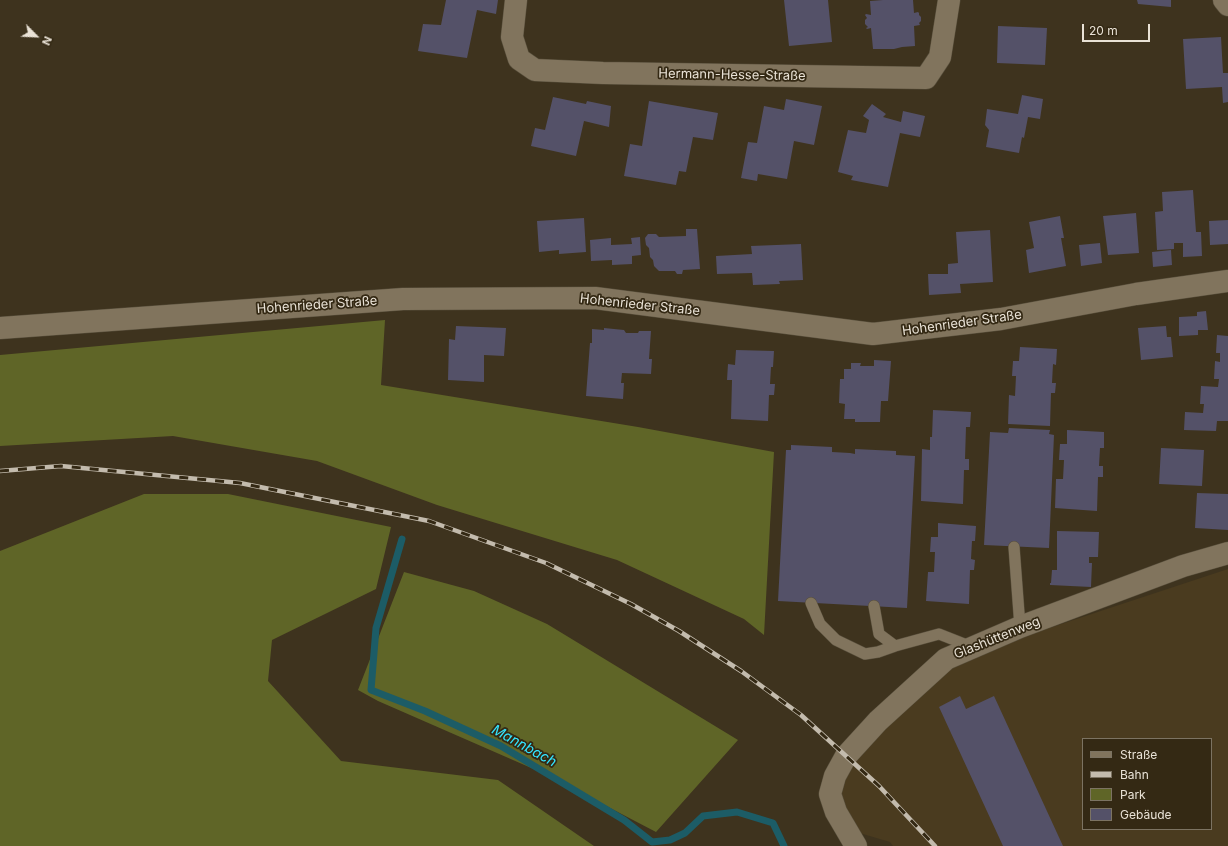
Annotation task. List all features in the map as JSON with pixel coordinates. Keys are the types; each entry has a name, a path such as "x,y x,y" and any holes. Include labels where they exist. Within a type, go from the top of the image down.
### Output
{"street":[{"name":"Hermann-Hesse-Straße","path":"516,0 512,37 519,59 535,70 603,73 926,78 940,57 949,0"},
{"path":"1224,0 1228,5"},
{"name":"Hohenrieder Straße","path":"0,328 403,299 596,298 874,334 1001,319 1136,294 1228,281"},
{"name":"Glashüttenweg","path":"856,846 836,812 830,794 835,776 846,756 883,716 946,658 1020,627 1183,566 1228,553"}],"lane":[{"path":"1014,547 1020,627"},
{"path":"811,603 820,624 836,640 865,654 878,652 938,634 972,647"},
{"path":"874,606 879,634 895,646"}],"shaded area":[{"path":"1228,569 1228,846 893,846 890,842 846,829 835,776 954,664 1025,636"}],"green space":[{"path":"385,320 381,385 638,427 774,452 764,635 744,619 617,560 437,505 317,461 173,436 0,446 0,355"},
{"path":"144,494 228,494 391,527 376,589 272,640 268,681 341,761 498,780 594,846 0,846 0,551"},
{"path":"404,572 474,591 547,624 738,740 656,832 545,774 378,701 358,690"}],"building":[{"path":"446,0 498,0 496,14 477,10 467,58 418,51 423,24 441,25"},
{"path":"784,0 828,0 832,42 789,46"},
{"path":"913,0 914,13 918,12 921,17 921,21 919,23 920,25 914,26 915,46 894,49 873,49 871,28 866,28 868,27 865,24 865,20 867,18 865,15 871,15 870,1"},
{"path":"1137,0 1171,0 1171,7 1138,4"},
{"path":"998,26 1047,28 1045,65 997,63"},
{"path":"1221,37 1223,73 1228,73 1228,102 1223,103 1222,87 1186,89 1183,39"},
{"path":"1022,95 1043,99 1040,119 1028,117 1024,138 1022,137 1019,153 986,147 989,130 985,125 987,109 1018,114"},
{"path":"553,97 586,104 587,101 611,106 609,127 584,121 576,156 531,146 535,128 545,130"},
{"path":"786,99 822,106 814,145 794,141 787,179 758,174 757,181 741,178 748,142 757,143 764,106 784,110"},
{"path":"649,101 718,113 713,140 693,137 686,172 679,171 676,185 624,176 630,144 642,146"},
{"path":"872,104 886,114 883,117 901,122 903,111 925,116 920,137 900,133 888,187 851,180 853,176 838,172 848,130 866,133 869,120 863,116"},
{"path":"1193,190 1196,232 1201,232 1202,256 1183,257 1183,243 1174,243 1174,249 1157,250 1155,212 1163,211 1162,192"},
{"path":"1136,213 1139,253 1108,255 1103,216"},
{"path":"1060,216 1064,238 1061,238 1066,266 1029,273 1026,250 1034,248 1029,222"},
{"path":"584,218 586,252 559,254 559,250 539,252 537,221"},
{"path":"1228,220 1228,244 1210,245 1209,221"},
{"path":"686,229 697,229 700,269 683,270 682,274 677,274 675,271 659,271 654,266 653,260 650,257 649,248 646,245 645,238 648,234 656,234 659,237 686,236"},
{"path":"990,230 993,282 960,284 961,293 929,295 928,274 948,274 948,264 958,263 956,232"},
{"path":"640,237 641,255 632,256 632,264 612,265 612,260 591,261 590,240 611,238 611,245 632,244 631,238"},
{"path":"1100,243 1102,263 1081,266 1079,245"},
{"path":"801,244 803,280 779,281 780,284 753,285 752,273 717,274 716,256 752,254 751,246"},
{"path":"1171,250 1172,265 1153,267 1152,252"},
{"path":"1206,311 1208,330 1198,330 1198,335 1179,336 1179,317 1197,316 1197,312"},
{"path":"456,326 506,328 504,356 484,355 484,382 448,380 449,339 455,340"},
{"path":"1166,326 1167,337 1171,337 1173,357 1141,360 1138,328"},
{"path":"604,328 624,330 626,333 651,331 649,359 652,359 651,374 622,373 621,383 624,383 623,399 586,396 590,343 592,343 592,329 604,330"},
{"path":"1217,335 1228,336 1228,421 1217,421 1216,431 1184,430 1185,412 1203,413 1204,404 1200,404 1201,386 1218,387 1219,379 1214,379 1215,361 1220,362 1220,353 1216,353"},
{"path":"1020,347 1057,349 1056,365 1053,364 1052,383 1056,383 1055,393 1051,393 1050,426 1008,424 1009,395 1015,396 1016,376 1012,376 1013,361 1019,361"},
{"path":"736,350 774,351 770,384 775,384 774,395 769,395 768,421 731,419 732,380 727,380 728,364 735,365"},
{"path":"874,360 891,361 888,401 881,401 880,422 855,422 855,419 844,419 845,404 839,403 840,379 844,379 844,369 851,369 851,363 861,363 860,366 874,366"},
{"path":"933,410 971,412 970,427 966,427 965,459 969,459 969,470 964,470 963,504 921,501 922,449 930,450"},
{"path":"1009,428 1050,430 1049,434 1054,435 1049,548 984,545 990,432 1008,433"},
{"path":"1067,430 1104,432 1104,448 1100,448 1099,466 1103,466 1103,477 1098,477 1097,511 1055,508 1056,479 1063,479 1064,460 1059,460 1060,444 1067,444"},
{"path":"791,445 832,447 832,452 855,454 855,449 896,451 896,455 915,456 907,608 778,601 786,450 791,450"},
{"path":"1161,448 1204,450 1202,486 1159,484"},
{"path":"1197,493 1228,494 1228,530 1195,528"},
{"path":"938,523 976,526 975,541 972,541 971,559 975,560 974,570 970,570 969,604 926,601 928,572 934,572 935,552 930,552 931,537 938,537"},
{"path":"1057,531 1099,532 1098,557 1089,557 1089,563 1092,563 1091,587 1050,585 1052,570 1057,570"},
{"path":"960,696 966,709 994,696 1063,846 1003,846 939,707"}],"waterway":[{"name":"Mannbach","path":"402,539 376,628 371,690 425,711 501,746 624,820 652,842 670,840 685,833 703,816 737,812 773,823 784,846"}],"railway":[{"path":"0,471 61,466 240,483 429,521 546,563 631,604 679,631 741,671 801,715 879,786 935,846"}]}
